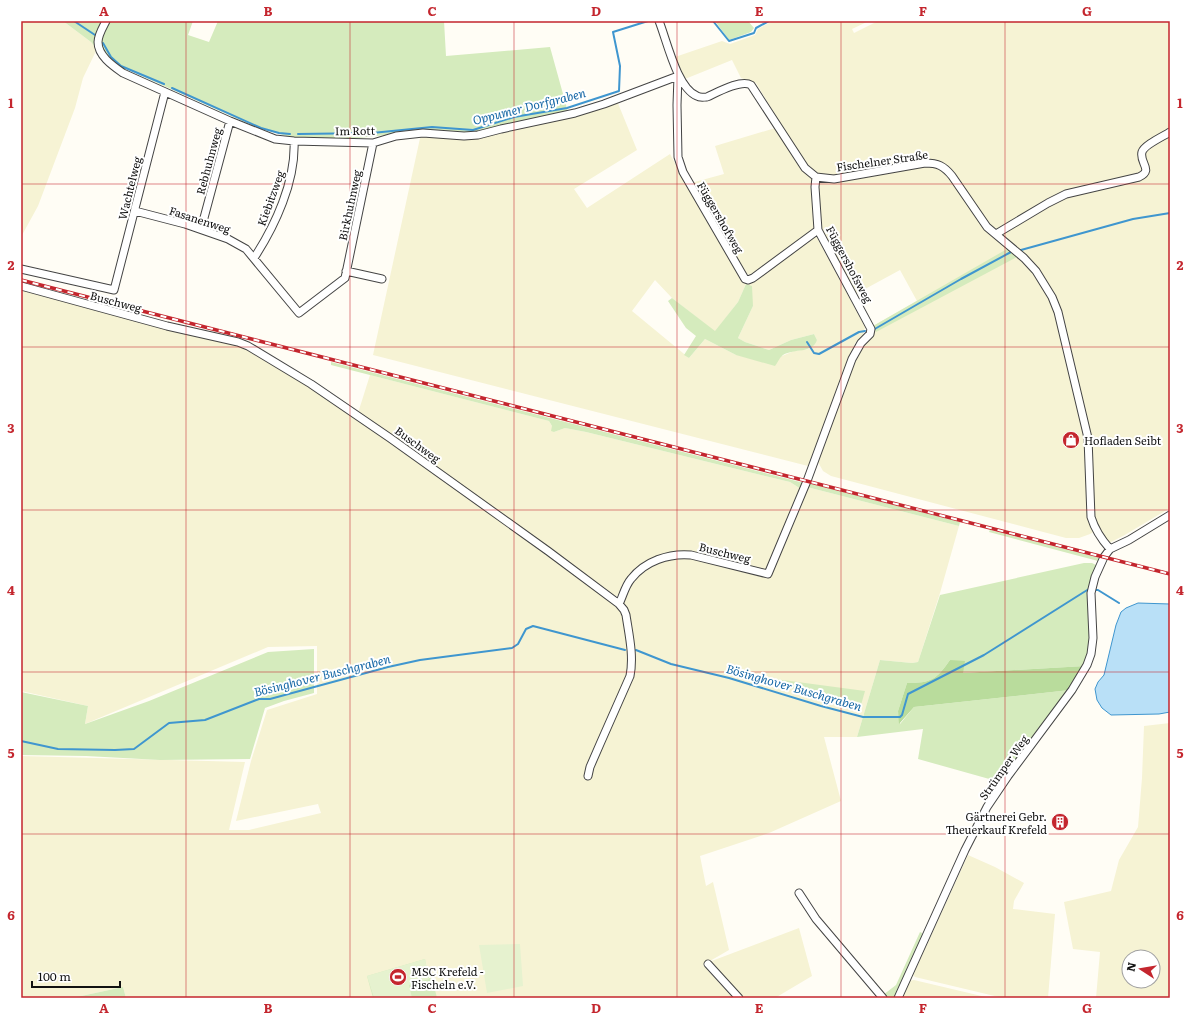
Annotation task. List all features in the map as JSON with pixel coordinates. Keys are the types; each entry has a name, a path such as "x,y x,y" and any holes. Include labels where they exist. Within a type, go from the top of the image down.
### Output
{"street":[{"name":"Im Rott","path":"106,21 98,42 102,54 111,65 123,73 230,121 275,139 294,141 373,143 396,136 423,132 464,136 478,135 575,113 604,104 678,76"},
{"path":"659,21 678,76 696,96 706,97 740,83 748,83 751,85 805,168 816,177"},
{"name":"Függershofweg","path":"678,76 678,157 683,172 745,279 748,280 753,278 818,230"},
{"name":"Wachtelweg","path":"21,269 114,290 165,92"},
{"name":"Rebhuhnweg","path":"201,229 230,121"},
{"path":"996,234 1066,194 1144,175 1146,172 1142,152 1145,147 1170,132"},
{"name":"Kiebitzweg","path":"254,258 271,229 285,192 293,168 294,141"},
{"name":"Birkhuhnweg","path":"299,313 345,278 373,143"},
{"name":"Fischelner Straße","path":"816,177 834,179 925,163 940,165 946,169 987,227 1024,258 1036,271 1052,297 1058,312 1088,438 1091,517 1099,536 1110,549"},
{"name":"Függershofsweg","path":"768,574 807,481 852,360 861,343 870,334 871,329 818,230 815,187 816,177"},
{"name":"Fasanenweg","path":"135,212 201,229 246,249 299,313"},
{"path":"346,271 382,279"},
{"name":"Buschweg","path":"21,286 167,326 238,342 248,346 311,384 390,438 542,546 619,604 631,578 647,565 669,556 681,554 690,555 768,574"},
{"path":"1110,549 1120,545 1170,515"},
{"name":"Strümper Weg","path":"898,998 965,850 988,807 1008,776 1072,690 1087,665 1091,654 1093,638 1092,589 1101,564 1110,549"},
{"path":"588,776 590,767 630,676 632,668 632,656 626,615 619,604"},
{"path":"799,893 816,919 883,998"},
{"path":"708,964 739,998"}],"shaded area":[{"path":"21,21 63,21 91,42 97,49 83,78 75,108 38,206 21,237"},
{"path":"773,21 869,21 852,29 854,33 878,21 1170,21 1170,508 1107,544 1097,530 1079,538 1066,538 831,476 823,471 818,462 819,456 852,360 873,326 917,301 900,270 854,295 818,229 752,276 741,271 691,183 724,174 715,146 782,126 756,83 741,78 732,60 685,79 675,57 722,41 730,44 755,35 758,29"},
{"path":"615,96 637,150 574,189 587,208 670,154 711,229 746,283 816,236 865,327 863,335 855,343 808,466 373,355 422,129 477,133 568,112","holes":["655,280 672,298 715,332 738,302 746,284 753,306 738,338 745,342 769,350 791,340 814,334 817,340 809,349 794,351 782,356 736,355 705,339 689,358 632,311"]},
{"path":"21,288 238,343 310,385 548,552 620,609 632,579 659,561 681,556 770,576 807,487 959,526 918,662 912,663 880,660 857,737 824,737 841,801 769,833 700,856 706,886 713,882 729,950 703,965 733,998 436,998 425,960 368,976 373,998 126,998 123,987 72,998 21,998 21,756 245,762 229,830 249,830 321,813 318,804 236,821 251,761 267,710 317,694 317,646 268,647 85,724 88,706 21,691"},
{"path":"370,375 549,421 554,432 565,428 586,432 790,482 801,489 767,570 762,571 691,554 646,564 621,593 615,597 358,413"},
{"path":"1170,723 1170,998 1096,998 1100,952 1073,949 1064,902 1111,891 1119,860 1138,827 1144,726"},
{"path":"968,855 995,867 1024,883 1014,901 1013,909 1055,914 1048,998 1003,998 915,977 913,975"},
{"path":"799,928 812,976 775,998 741,998 709,962"},
{"path":"914,980 990,998 901,998 908,981"}],"green space":[{"path":"63,21 193,21 188,35 209,42 218,21 444,21 446,56 550,47 568,112 477,133 422,129 349,139 290,137 256,127 115,64 91,42"},
{"path":"715,21 748,21 754,28 751,32 729,40"},
{"path":"1007,249 1017,257 876,332 873,326"},
{"path":"746,284 752,286 753,306 738,338 745,342 769,350 791,340 814,334 817,340 815,344 807,349 783,355 775,366 736,355 705,339 689,358 684,355 696,336 686,328 668,301 672,298 715,331 738,302"},
{"path":"331,362 804,483 801,489 790,482 586,432 565,428 554,432 551,431 552,426 549,421 331,365"},
{"path":"808,483 960,522 959,526 807,487"},
{"path":"990,530 1100,558 1098,561 989,532"},
{"path":"1084,563 1092,563 1096,565 1090,585 1091,637 1085,666 962,673 950,660 941,672 932,679 922,682 907,683 898,711 900,724 914,707 1070,690 1000,782 918,759 923,729 857,737 880,660 912,663 918,662 940,595"},
{"path":"314,649 314,693 265,708 250,759 160,760 86,756 21,755 21,692 88,706 85,724 149,701 268,652"},
{"path":"950,660 965,661 963,673 1085,666 1070,690 914,707 899,724 898,711 907,683 922,682 932,679 941,672"},
{"path":"775,679 865,691 861,705 774,684"},
{"path":"920,932 922,933 923,937 896,997 886,998 883,995 896,985"},
{"path":"520,944 523,986 487,993 479,945"},
{"name":"MSC Krefeld - Fischeln e.V.","path":"425,959 429,978 432,978 437,998 373,998 367,976"},
{"name":"MSC Krefeld - Fischeln e.V.","path":"425,959 429,979 409,985 412,998 374,998 367,976"},
{"path":"123,987 126,998 72,998"}],"water":[{"path":"1138,603 1170,604 1170,712 1159,714 1111,715 1102,708 1097,700 1095,689 1098,682 1104,675 1116,625 1121,612"}],"waterway":[{"name":"Oppumer Dorfgraben","path":"74,21 95,35"},
{"name":"Oppumer Dorfgraben","path":"298,134 372,133 432,127 473,130 514,117 567,108 619,91 620,66 613,32 648,21"},
{"path":"713,21 729,41 754,33 756,28 769,21"},
{"name":"Oppumer Dorfgraben","path":"103,43 111,57 121,66 164,84"},
{"name":"Oppumer Dorfgraben","path":"172,88 261,128 279,133 290,134"},
{"path":"1021,250 1133,219 1170,213"},
{"path":"873,330 1011,252"},
{"path":"807,342 814,353 819,354 859,332 865,331"},
{"name":"Bösinghover Buschgraben","path":"636,650 671,664 729,678 863,717 900,717 902,715 908,694 984,655 1089,589"},
{"name":"Bösinghover Buschgraben","path":"1094,590 1098,590 1119,603"},
{"name":"Bösinghover Buschgraben","path":"21,741 58,749 134,749 169,723 205,720 259,699 270,699 388,667 420,660 512,648 518,644 526,629 533,626 625,650"}],"railway":[{"path":"21,280 1170,574"}],"place":[{"name":"Hofladen Seibt","path":"1071,440"},
{"name":"Gärtnerei Gebr. Theuerkauf Krefeld","path":"1060,822"},
{"name":"MSC Krefeld - Fischeln e.V.","path":"398,977"}]}
